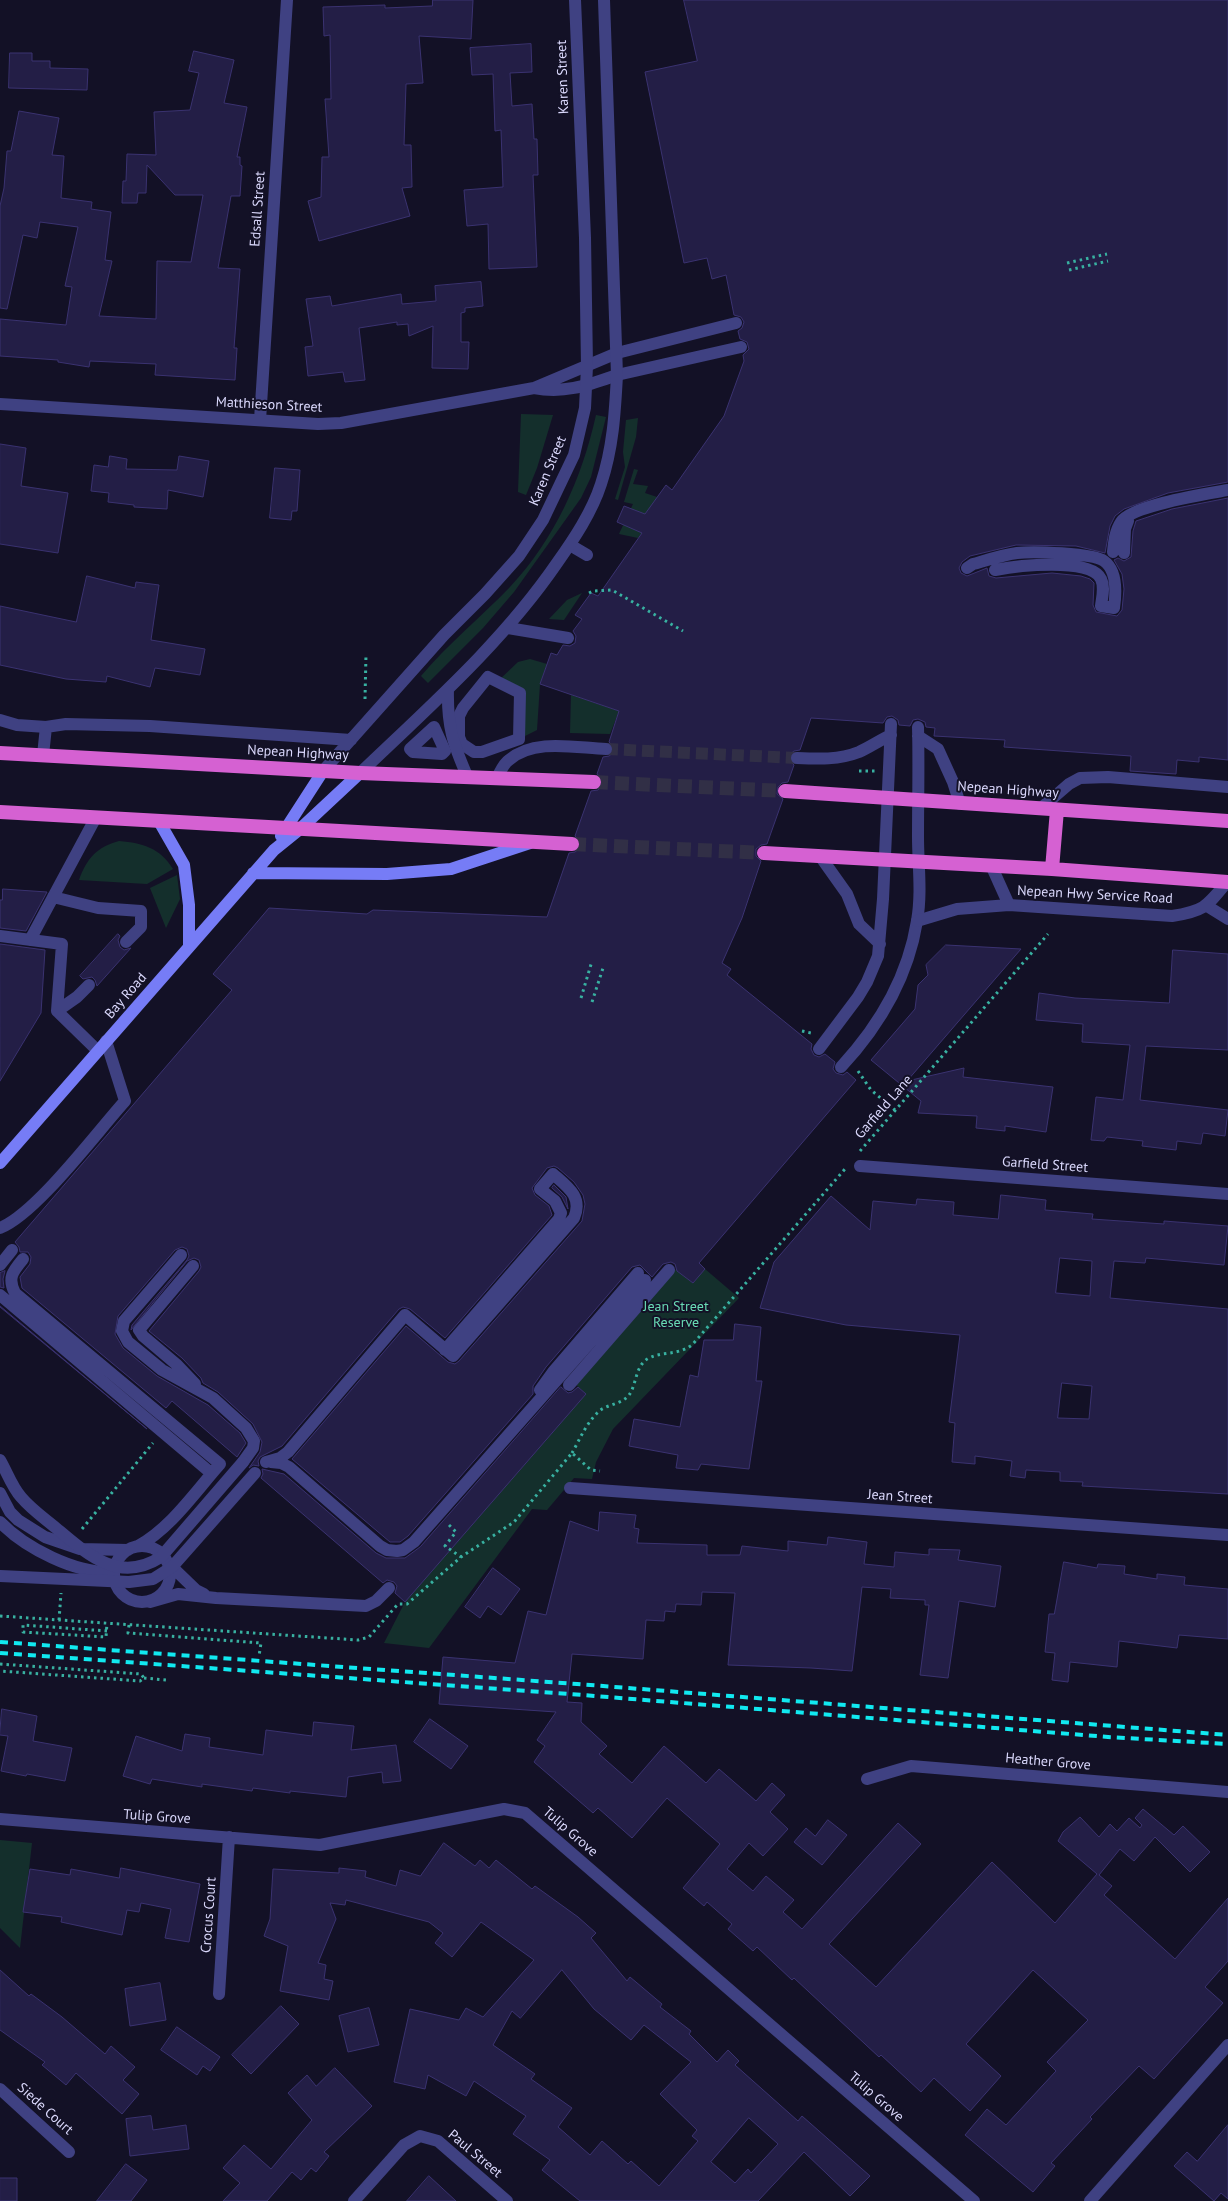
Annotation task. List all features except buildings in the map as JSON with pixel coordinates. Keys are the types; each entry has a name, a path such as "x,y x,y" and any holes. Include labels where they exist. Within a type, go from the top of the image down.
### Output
{"highway":[{"name":"Nepean Highway","path":"0,753 360,773 594,782"},
{"name":"Nepean Highway","path":"786,791 1228,822"},
{"path":"1052,869 1057,810"},
{"path":"0,812 530,844 572,844"},
{"path":"764,853 991,865 1227,882"}],"main road":[{"name":"Karen Street","path":"284,830 323,771"},
{"name":"Bay Road","path":"0,1163 274,850 300,829 360,773"},
{"path":"160,822 184,865 189,905 189,947"},
{"name":"Bay Road","path":"274,850 284,830"},
{"path":"253,873 387,874 451,869 530,844"}],"street":[{"name":"Edsall Street","path":"260,420 287,0"},
{"name":"Karen Street","path":"323,771 444,634 485,594 518,556 536,532 554,499 574,455 585,408 587,366 585,238 576,0"},
{"path":"360,773 448,689 508,628 529,603 570,545 593,504 606,467 615,426 617,353 604,0"},
{"name":"Matthieson Street","path":"0,404 318,424 342,423 534,388 617,353 736,323"},
{"name":"Matthieson Street","path":"534,388 550,391 567,390 586,386 617,375 741,347"},
{"path":"1118,553 1125,529 1136,511 1228,490"},
{"path":"570,545 587,554"},
{"path":"966,568 973,564 1019,553 1088,556 1103,561 1112,572 1115,590 1107,607 1102,580 1091,570 1072,566 1021,565 995,570"},
{"path":"508,628 568,638"},
{"path":"488,677 520,692 519,739 482,752 474,752 462,744 459,737 459,716 488,677"},
{"path":"448,689 447,715 451,736 468,778"},
{"path":"0,720 17,725 46,727 66,724 150,726 350,740"},
{"path":"43,755 46,727"},
{"path":"797,758 827,759 860,752 891,729 878,956 867,982 849,1010 819,1049"},
{"path":"841,1067 864,1040 891,1000 902,974 917,921 920,889 918,861 918,732 938,749 953,782 960,804"},
{"path":"496,779 508,761 524,750 551,747 606,749"},
{"path":"1040,809 1069,784 1080,778 1108,777 1228,787"},
{"path":"30,940 95,819"},
{"path":"820,856 847,894 859,924 880,944"},
{"path":"917,921 957,909 1009,905 991,865"},
{"path":"1227,882 1207,906 1228,919"},
{"path":"53,897 98,908 141,911 141,927 126,942"},
{"name":"Nepean Hwy Service Road","path":"1009,905 1172,916 1187,914 1207,906"},
{"path":"0,936 62,944 57,1011 98,1051"},
{"path":"57,1011 77,997 89,984"},
{"path":"0,1228 8,1225 25,1212 53,1183 124,1101 106,1041"},
{"name":"Garfield Street","path":"855,1163 1228,1194"},
{"path":"0,1576 129,1582 153,1579 172,1567 266,1462 280,1458 288,1452 405,1315 449,1353 574,1218 578,1204 572,1192 553,1174 540,1189 554,1201 561,1213 554,1226 464,1336"},
{"path":"0,1265 12,1250"},
{"path":"181,1255 130,1312 122,1326 124,1337 128,1342 162,1370 200,1390"},
{"path":"23,1259 12,1272 10,1279 15,1293 158,1423 211,1474"},
{"path":"0,1460 20,1496 99,1562 130,1568 151,1563 161,1557 243,1462 253,1448 254,1441 252,1434 243,1424 200,1390 176,1364 143,1336 139,1330 193,1266"},
{"path":"266,1462 281,1463 289,1467 380,1546 387,1550 403,1550 414,1542 561,1378 669,1270"},
{"path":"561,1378 642,1277"},
{"path":"0,1296 158,1423 220,1464 171,1520 149,1540 133,1548 116,1562 113,1572 116,1587 128,1600 139,1603 150,1602 178,1594 216,1598 366,1606 376,1601 389,1588"},
{"name":"Jean Street","path":"570,1488 1228,1535"},
{"path":"0,1493 10,1512 18,1520 45,1537 80,1549 148,1547 166,1560 196,1590 216,1598"},
{"path":"150,1602 159,1597 166,1589 170,1580 164,1533 171,1520"},
{"path":"0,1522 15,1536 38,1550 67,1563 94,1571 113,1572"},
{"name":"Heather Grove","path":"867,1779 911,1766 1228,1792"},
{"name":"Tulip Grove","path":"0,1819 102,1829 320,1845 504,1809 525,1814 974,2201"},
{"name":"Crocus Court","path":"219,1994 230,1837"},
{"path":"1090,2201 1228,2046"},
{"name":"Siede Court","path":"0,2089 69,2152"},
{"name":"Paul Street","path":"354,2201 404,2145 420,2136 438,2141 507,2201"}],"path":[{"path":"1068,263 1107,254"},
{"path":"1069,270 1108,261"},
{"path":"589,593 593,590 612,590 683,630"},
{"path":"365,700 366,654"},
{"path":"858,771 876,771"},
{"name":"Garfield Lane","path":"572,1453 594,1416 603,1408 624,1400 630,1394 642,1363 649,1358 683,1352 692,1345 855,1163 895,1110 1048,934"},
{"path":"581,998 592,961"},
{"path":"592,1002 604,965"},
{"path":"802,1031 810,1032"},
{"path":"857,1069 871,1090 895,1110"},
{"path":"72,1547 77,1536 155,1442 158,1423"},
{"path":"0,1616 358,1640 369,1637 398,1604 407,1604 461,1557 514,1522 572,1453 591,1470 600,1471"},
{"path":"446,1522 456,1532 445,1546 461,1557"},
{"path":"59,1620 67,1563"},
{"path":"106,1631 23,1625 23,1632 106,1638 107,1623"},
{"path":"129,1625 128,1633 261,1643 259,1656"},
{"path":"0,1664 141,1674 144,1678"},
{"path":"0,1671 140,1681 144,1678 166,1680"}],"green space":[{"path":"521,414 553,415 537,468 526,495 518,492"},
{"path":"596,415 606,417 591,477 581,498 514,592 483,628 428,683 421,676 510,587 540,549 565,507 575,484"},
{"path":"638,418 636,437 618,500 615,499 625,467 623,452 626,420"},
{"path":"634,469 638,470 633,484 648,486 645,493 657,497 657,512 638,538 619,534 633,504 624,502"},
{"path":"582,593 564,620 549,619 567,600"},
{"path":"530,659 547,664 540,684 537,730 519,739 520,693 497,682 518,662"},
{"path":"571,695 619,711 610,734 570,733"},
{"path":"119,841 136,843 157,851 173,869 147,884 79,880 94,854 111,843"},
{"path":"177,875 180,899 166,928 150,888"},
{"name":"Jean Street Reserve","path":"672,1267 693,1283 705,1269 739,1298 613,1429 596,1462 592,1479 574,1478 547,1510 532,1509 429,1648 384,1643 405,1602 586,1394 573,1382"},
{"path":"0,1840 32,1843 20,1948 0,1928"}],"tunnel":[{"path":"606,749 797,758"},
{"path":"594,782 785,791"},
{"path":"572,844 764,853"}],"railway":[{"path":"0,1642 577,1684 1228,1735"},
{"path":"0,1653 570,1694 1108,1737 1228,1744"}]}
